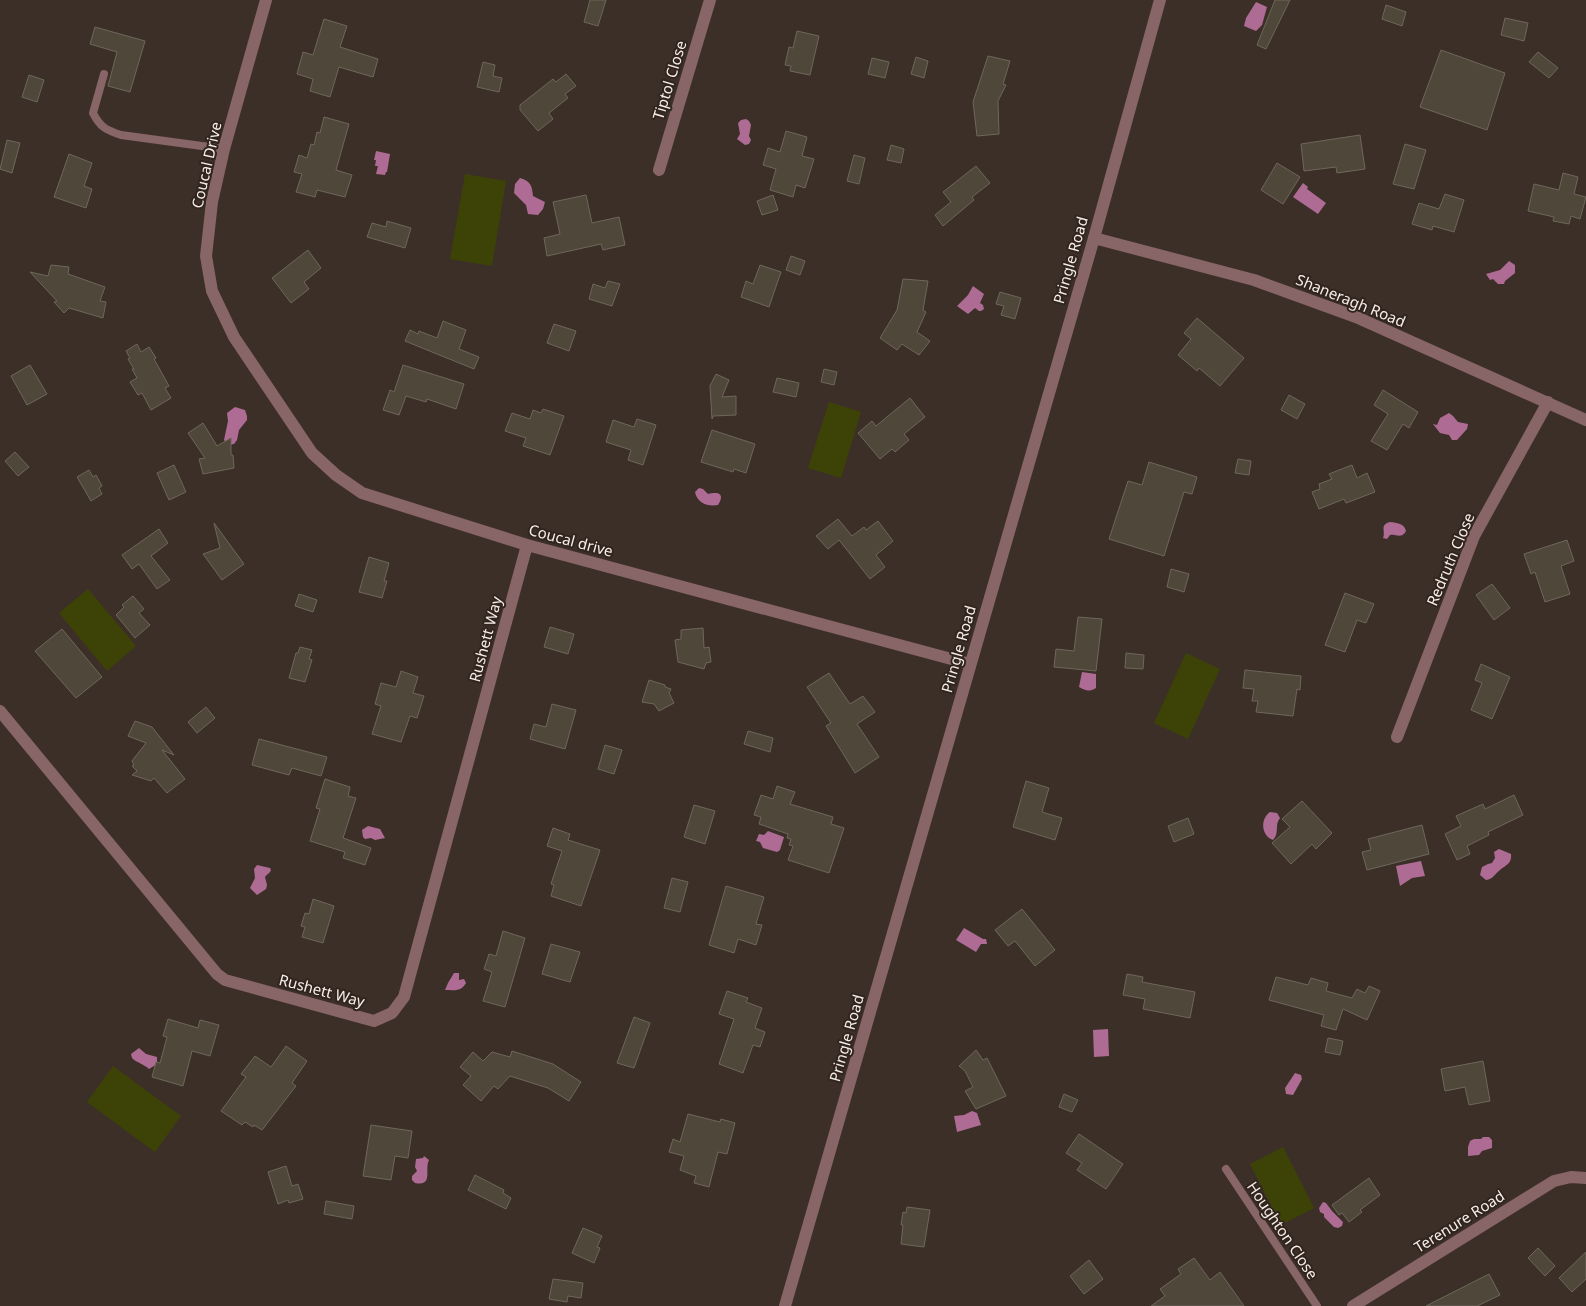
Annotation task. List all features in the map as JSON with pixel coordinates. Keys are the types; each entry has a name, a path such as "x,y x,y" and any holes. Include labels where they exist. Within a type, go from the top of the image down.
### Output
{"street":[{"name":"Coucal Drive","path":"234,336 212,291 206,256 212,202 224,149 266,0"},
{"name":"Tiptol Close","path":"659,170 710,0"},
{"name":"Pringle Road","path":"785,1306 1094,238 1160,0"},
{"name":"Shaneragh Road","path":"1094,238 1254,280 1356,317 1586,420"},
{"name":"Coucal drive","path":"234,336 312,453 336,476 362,493 527,545 970,664"},
{"name":"Redruth Close","path":"1398,737 1474,536 1548,402"},
{"name":"Rushett Way","path":"0,711 218,974 225,980 374,1021 392,1013 404,997 527,545"},
{"name":"Terenure Road","path":"1353,1306 1554,1181 1571,1177 1586,1178"}],"lane":[{"path":"104,74 93,113 98,122 108,130 121,135 224,149"},
{"name":"Houghton Close","path":"1226,1169 1317,1306"}],"green space":[{"path":"465,174 506,181 492,266 450,259"},
{"path":"829,402 861,412 841,478 808,468"},
{"path":"88,589 136,646 107,671 59,613"},
{"path":"1186,653 1220,669 1188,739 1154,723"},
{"path":"113,1066 181,1116 155,1152 87,1102"},
{"path":"1283,1147 1314,1208 1281,1225 1250,1164"}],"shaded area":[{"path":"1256,2 1267,7 1262,25 1256,31 1244,26 1246,18"},
{"path":"746,119 751,125 749,136 751,140 749,144 745,145 737,139 740,134 738,123"},
{"path":"376,151 390,154 385,175 376,174 378,166 375,166 376,160 374,160"},
{"path":"520,178 530,184 533,196 545,202 543,209 538,215 528,214 526,205 514,193 515,184"},
{"path":"1303,183 1308,187 1307,189 1326,203 1318,214 1293,197"},
{"path":"1509,261 1515,265 1515,273 1504,284 1498,284 1493,279 1490,280 1486,274 1500,270"},
{"path":"973,286 984,294 980,303 984,309 979,311 975,308 968,314 957,306 968,295"},
{"path":"235,407 245,410 247,420 239,430 234,444 228,445 224,440 228,421 227,413"},
{"path":"1449,413 1458,422 1468,424 1467,429 1457,440 1452,440 1449,435 1440,433 1433,424 1437,425 1440,418"},
{"path":"699,488 708,494 720,494 721,498 718,505 707,505 698,499 695,492"},
{"path":"1390,522 1402,525 1406,531 1401,536 1390,535 1387,539 1383,538 1384,527"},
{"path":"1082,672 1096,674 1096,688 1088,691 1079,687"},
{"path":"1270,812 1277,813 1280,818 1273,840 1266,835 1263,827 1263,823"},
{"path":"368,826 380,829 385,838 365,839 362,830"},
{"path":"768,831 784,837 780,850 777,852 763,848 760,842 756,841 759,834 764,835"},
{"path":"1499,849 1511,854 1511,860 1492,878 1486,880 1480,875 1482,867 1492,863 1495,858 1494,852"},
{"path":"1421,861 1425,876 1412,878 1400,886 1396,866"},
{"path":"257,865 270,868 271,871 265,877 266,889 257,895 250,888 255,878 254,869"},
{"path":"964,928 986,939 987,944 981,944 976,952 956,940"},
{"path":"454,973 459,973 459,980 464,979 466,983 460,989 445,990 448,983"},
{"path":"1108,1029 1109,1056 1094,1057 1093,1030"},
{"path":"139,1048 146,1054 157,1057 157,1064 149,1069 132,1058 131,1054"},
{"path":"1295,1073 1301,1075 1302,1079 1293,1095 1286,1094 1285,1088"},
{"path":"972,1111 977,1113 981,1125 957,1132 954,1116 964,1115"},
{"path":"1489,1137 1492,1140 1492,1148 1482,1151 1479,1155 1468,1156 1470,1141"},
{"path":"424,1156 429,1160 426,1180 421,1184 415,1183 412,1180 412,1176 417,1171 415,1167 416,1159 423,1158"},
{"path":"1323,1202 1343,1222 1342,1226 1334,1227 1324,1217 1324,1214 1320,1212 1319,1208"}],"building":[{"path":"590,0 606,0 598,26 584,22"},
{"path":"1275,0 1290,0 1266,49 1257,45"},
{"path":"1386,5 1406,12 1402,26 1382,19"},
{"path":"1505,18 1528,23 1524,41 1501,35"},
{"path":"324,19 347,26 340,47 378,59 373,77 339,67 330,97 310,91 313,79 297,74 303,52 313,55"},
{"path":"95,27 145,41 130,92 108,86 117,52 90,44"},
{"path":"797,31 819,36 810,75 790,71 791,66 785,65 789,47 793,48"},
{"path":"1441,50 1505,73 1487,130 1420,107"},
{"path":"1538,52 1558,68 1549,78 1529,62"},
{"path":"988,56 1010,61 1003,84 1006,85 998,101 999,134 977,136 973,102"},
{"path":"916,57 928,61 924,78 911,74"},
{"path":"872,58 889,62 885,78 868,74"},
{"path":"483,62 495,65 493,76 502,78 499,92 477,87"},
{"path":"566,74 576,86 565,94 568,98 549,113 553,119 538,131 520,110 520,105 553,79 556,82"},
{"path":"29,75 44,80 37,102 22,97"},
{"path":"324,117 349,124 336,170 352,175 345,197 317,190 315,197 296,192 302,174 294,172 299,155 307,158 311,144 314,145 317,132 320,133"},
{"path":"786,131 807,137 802,156 814,159 805,188 796,185 793,197 770,190 776,169 763,165 768,148 780,152"},
{"path":"1360,135 1365,169 1337,173 1336,167 1304,171 1301,144"},
{"path":"7,140 20,143 12,173 0,169"},
{"path":"1405,144 1426,150 1414,189 1393,184"},
{"path":"891,145 904,149 901,163 887,160"},
{"path":"69,154 92,163 84,186 92,189 86,208 54,197"},
{"path":"854,155 865,158 859,184 847,181"},
{"path":"1277,163 1300,177 1283,204 1261,190"},
{"path":"976,166 990,183 972,197 974,200 943,226 935,215 951,202 943,192"},
{"path":"1563,173 1578,177 1574,194 1586,197 1580,219 1571,216 1569,224 1553,221 1554,217 1528,211 1534,184 1559,190"},
{"path":"1445,194 1464,200 1454,232 1433,226 1432,230 1412,224 1419,203 1439,209"},
{"path":"586,195 592,223 619,217 625,245 603,250 601,244 547,256 544,238 560,234 553,202"},
{"path":"773,195 778,210 762,215 757,201"},
{"path":"387,221 411,228 405,248 367,237 372,223 386,227"},
{"path":"308,250 321,268 304,282 309,289 291,303 272,278"},
{"path":"791,256 805,261 800,275 786,270"},
{"path":"51,265 69,267 68,274 105,287 100,301 106,302 103,318 69,308 64,313 54,302 57,301 30,272 48,276"},
{"path":"760,265 781,272 769,307 741,297 746,281 753,284"},
{"path":"903,279 928,281 923,310 926,312 917,332 930,341 919,355 902,344 897,350 880,338 897,310"},
{"path":"608,281 620,284 612,306 589,299 593,284 605,288"},
{"path":"1000,292 1021,298 1015,319 1001,315 1004,306 996,304"},
{"path":"1197,318 1244,358 1220,386 1199,368 1197,371 1178,355 1191,339 1184,333"},
{"path":"443,321 466,330 459,349 479,357 474,369 405,341 410,330 418,334 419,331 437,338"},
{"path":"554,324 576,331 569,351 547,343"},
{"path":"137,344 141,352 149,347 169,386 165,388 171,398 151,410 142,393 138,395 130,382 137,378 126,351"},
{"path":"30,365 47,394 27,405 11,376"},
{"path":"403,365 464,384 456,409 427,399 426,402 406,396 399,415 383,410 390,390 394,392"},
{"path":"824,369 837,372 834,385 821,382"},
{"path":"716,374 729,380 722,397 736,396 736,415 713,416 712,419 710,386"},
{"path":"777,378 799,383 796,397 773,392"},
{"path":"1383,390 1418,412 1409,428 1403,424 1387,450 1371,441 1388,414 1374,405"},
{"path":"1289,395 1305,404 1297,419 1281,410"},
{"path":"910,398 925,417 904,434 909,440 895,452 892,449 880,459 858,433 872,421 876,426"},
{"path":"543,409 564,416 550,455 523,446 526,438 505,431 512,413 530,419 533,410 541,413"},
{"path":"637,419 656,425 643,465 628,460 631,450 606,442 613,420 634,427"},
{"path":"203,423 217,446 231,438 231,455 233,455 234,468 203,474 199,459 205,458 188,433"},
{"path":"712,430 755,444 746,473 734,469 733,472 701,462"},
{"path":"15,452 29,467 18,476 5,461"},
{"path":"1238,459 1251,461 1249,475 1235,473"},
{"path":"1149,462 1197,477 1192,494 1184,492 1164,556 1109,539 1128,481 1142,485"},
{"path":"174,465 186,492 169,500 157,473"},
{"path":"1352,465 1357,478 1367,473 1375,492 1346,503 1344,499 1319,509 1312,492 1320,489 1319,484 1332,479 1329,474"},
{"path":"89,470 93,477 96,475 102,486 99,488 102,494 91,501 77,477"},
{"path":"838,519 852,536 864,527 866,530 878,521 893,541 876,555 885,567 870,579 839,540 828,549 816,536"},
{"path":"214,523 244,564 222,580 203,554 220,548"},
{"path":"159,529 168,543 151,556 170,580 157,589 139,564 132,569 122,555"},
{"path":"1567,540 1574,561 1561,566 1570,594 1545,602 1535,572 1531,574 1524,554"},
{"path":"369,557 389,563 384,581 387,581 382,598 359,592"},
{"path":"1171,569 1189,574 1184,592 1167,587"},
{"path":"1492,584 1510,608 1494,620 1476,595"},
{"path":"1345,593 1374,604 1366,623 1357,620 1345,652 1325,645"},
{"path":"299,594 317,600 313,612 295,606"},
{"path":"133,596 144,609 139,613 150,625 135,638 116,615 124,607 122,605"},
{"path":"1078,617 1102,619 1096,671 1054,667 1056,649 1074,651"},
{"path":"550,627 574,634 568,654 544,647"},
{"path":"703,628 704,648 709,647 711,662 706,663 704,669 678,662 675,640 681,639 681,630"},
{"path":"62,629 102,677 76,698 35,651"},
{"path":"300,647 312,650 309,659 312,660 305,682 289,678 296,653 298,653"},
{"path":"1126,653 1144,655 1143,669 1125,668"},
{"path":"1481,664 1510,677 1492,719 1471,710 1482,683 1475,680"},
{"path":"1245,670 1301,676 1300,690 1297,689 1293,716 1256,712 1258,701 1252,701 1254,689 1243,688"},
{"path":"401,671 418,677 413,693 424,696 417,718 410,716 401,742 372,734 381,706 375,704 381,683 396,687"},
{"path":"829,673 850,704 863,696 875,712 857,724 879,757 855,773 826,726 831,723 807,687"},
{"path":"649,680 671,689 669,693 674,703 659,711 654,704 642,702"},
{"path":"552,704 576,710 565,749 530,739 534,724 546,727"},
{"path":"206,707 215,718 197,733 188,722"},
{"path":"135,721 152,727 174,755 162,750 185,779 167,793 154,778 151,781 132,775 137,771 132,766 134,765 132,761 146,743 128,736"},
{"path":"748,731 773,738 770,752 744,744"},
{"path":"259,739 327,757 321,776 292,768 289,775 252,765"},
{"path":"605,745 622,750 614,774 598,769"},
{"path":"325,779 350,787 348,796 356,798 343,838 371,848 365,865 343,858 345,852 310,841 320,809 316,808"},
{"path":"1026,781 1049,788 1042,812 1062,818 1055,840 1013,827"},
{"path":"777,786 795,792 790,804 833,817 831,824 844,828 829,873 788,860 793,846 789,845 791,839 787,838 788,834 759,824 761,817 754,815 761,795 773,799"},
{"path":"1514,795 1523,815 1488,832 1489,835 1467,846 1470,854 1457,860 1445,834 1461,826 1456,816 1483,804 1485,809"},
{"path":"1302,801 1332,833 1316,849 1312,844 1291,864 1272,843 1290,827 1282,819"},
{"path":"694,805 715,811 705,844 684,837"},
{"path":"1188,818 1194,834 1174,842 1168,826"},
{"path":"1422,825 1429,854 1367,870 1362,852 1371,850 1368,839"},
{"path":"553,828 570,834 568,840 600,850 581,906 551,896 554,885 551,884 562,851 547,846"},
{"path":"672,878 688,882 680,912 664,908"},
{"path":"726,886 764,897 756,924 762,925 756,945 738,939 734,953 709,945"},
{"path":"313,899 334,906 323,943 302,937 305,927 301,926 305,913 309,914"},
{"path":"1022,909 1055,950 1035,966 1015,941 1008,946 995,930"},
{"path":"503,931 525,938 505,1007 483,1001 492,972 484,969 489,954 496,956"},
{"path":"551,944 580,952 570,982 542,974"},
{"path":"1127,974 1143,977 1142,982 1195,992 1190,1018 1143,1009 1145,999 1123,995"},
{"path":"1276,977 1308,985 1311,978 1328,983 1326,991 1352,998 1357,989 1365,993 1369,986 1380,991 1367,1020 1343,1009 1336,1030 1321,1026 1324,1015 1269,1000"},
{"path":"727,991 748,998 746,1002 762,1008 755,1028 765,1032 760,1047 753,1045 743,1073 719,1064 734,1019 719,1014"},
{"path":"634,1017 650,1023 634,1068 617,1063"},
{"path":"168,1019 198,1028 200,1020 219,1025 210,1056 192,1051 183,1086 152,1077 156,1062 160,1063 167,1037 163,1036"},
{"path":"1328,1038 1343,1041 1340,1055 1325,1052"},
{"path":"286,1046 307,1061 292,1083 296,1086 262,1130 245,1122 242,1125 221,1111 246,1077 241,1074 255,1056 271,1067"},
{"path":"976,1050 983,1060 987,1058 1006,1096 976,1109 965,1091 973,1087 965,1071 959,1066"},
{"path":"512,1051 553,1064 581,1082 569,1101 548,1088 510,1076 498,1089 494,1086 481,1101 463,1085 471,1076 460,1067 473,1052 483,1061 492,1052 510,1057"},
{"path":"1483,1061 1490,1101 1469,1105 1465,1087 1445,1091 1441,1069"},
{"path":"1064,1094 1078,1100 1072,1112 1059,1107"},
{"path":"688,1114 720,1122 721,1119 735,1123 727,1154 718,1152 709,1187 694,1183 696,1176 680,1170 684,1156 669,1152 673,1139 680,1142"},
{"path":"371,1125 412,1131 408,1158 395,1156 391,1180 363,1176"},
{"path":"1079,1134 1123,1164 1106,1189 1077,1170 1082,1163 1066,1153"},
{"path":"286,1166 292,1186 298,1184 303,1199 289,1203 288,1200 278,1204 268,1172"},
{"path":"475,1175 504,1190 503,1193 511,1198 506,1209 468,1190"},
{"path":"1369,1178 1380,1195 1360,1210 1362,1212 1349,1222 1342,1213 1339,1215 1332,1205"},
{"path":"326,1201 354,1206 352,1219 324,1214"},
{"path":"907,1207 930,1210 924,1247 901,1244 903,1212 906,1213"},
{"path":"583,1228 602,1236 597,1247 600,1248 594,1263 572,1253"},
{"path":"1538,1248 1555,1266 1545,1276 1528,1258"},
{"path":"1586,1252 1586,1279 1572,1292 1559,1278"},
{"path":"1194,1258 1210,1280 1220,1272 1244,1306 1151,1306 1165,1296 1160,1289 1181,1274 1178,1269"},
{"path":"1089,1260 1103,1279 1084,1294 1070,1276"},
{"path":"1489,1274 1500,1295 1477,1306 1426,1306"},
{"path":"553,1279 583,1283 581,1298 568,1296 567,1302 549,1299"}]}
